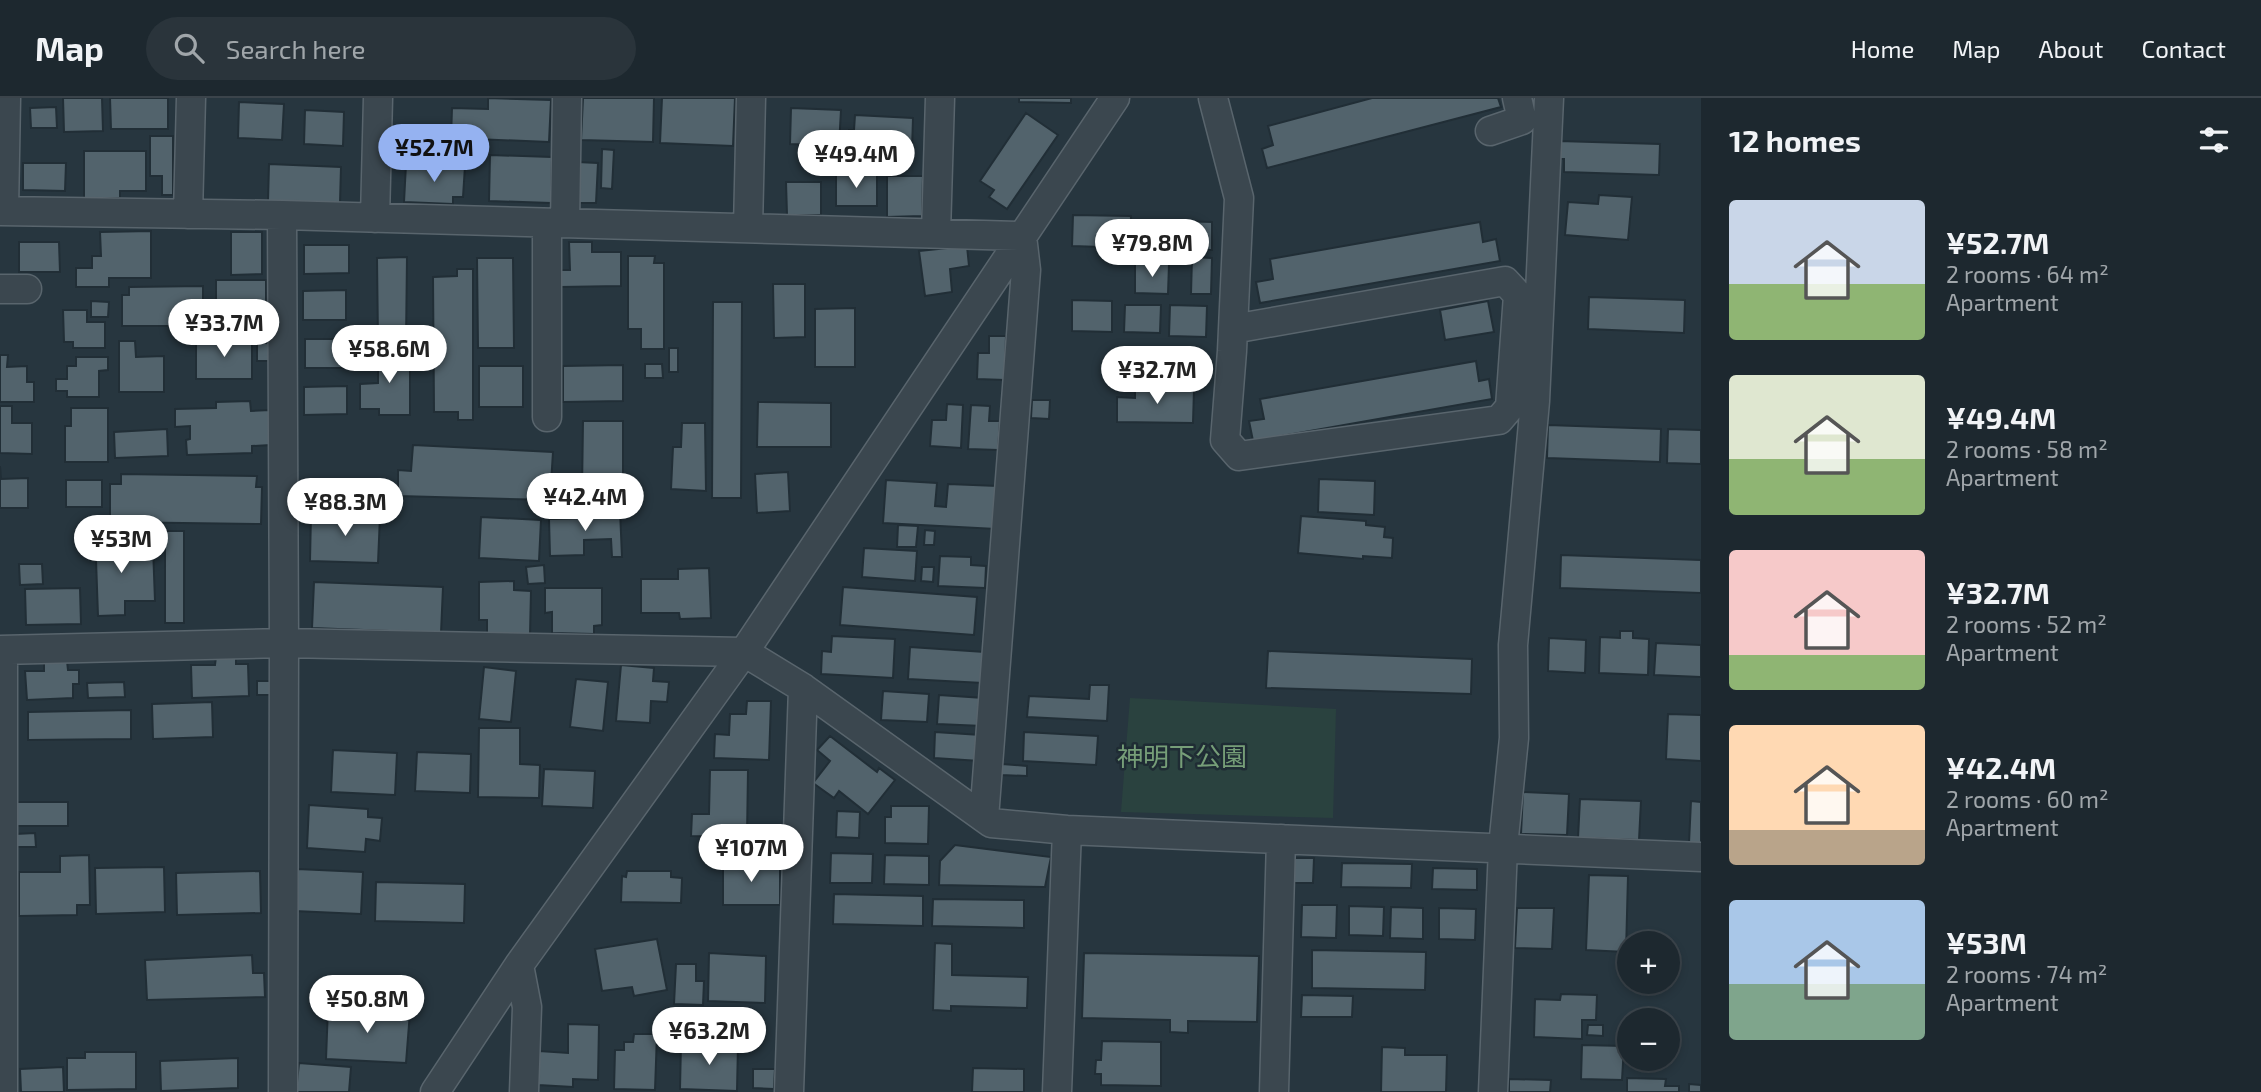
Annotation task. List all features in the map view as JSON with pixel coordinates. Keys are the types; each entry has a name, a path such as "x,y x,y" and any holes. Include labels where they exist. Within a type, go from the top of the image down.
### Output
{"street":[{"path":"6,98 2,211 282,215 1021,236"},
{"path":"188,214 191,98"},
{"path":"375,218 378,98"},
{"path":"547,417 556,223 567,98"},
{"path":"748,228 751,98"},
{"path":"936,233 940,98"},
{"path":"435,1092 519,965 744,652 1115,98"},
{"path":"1213,98 1238,198 1225,440 1239,456 1499,420 1510,407 1518,295 1505,281 1233,329"},
{"path":"1490,131 1522,120 1517,98"},
{"path":"1493,1092 1503,847 1514,738 1513,645 1535,401 1549,98"},
{"path":"282,215 284,1092"},
{"path":"984,818 1026,270 1021,236"},
{"path":"3,1092 1,650 284,642 744,652 803,688 991,823 1067,830 1701,857"},
{"path":"789,1092 803,688"},
{"path":"1057,1092 1067,830"},
{"path":"1274,1092 1281,839"},
{"path":"519,965 527,1007 524,1092"}],"green space":[{"name":"神明下公園","path":"1130,698 1336,709 1333,818 1121,812"}],"building":[{"path":"63,98 102,98 103,131 64,132"},
{"path":"110,98 168,98 168,129 111,129"},
{"path":"488,98 551,100 549,142 451,138 452,108 488,109"},
{"path":"583,98 654,98 653,142 581,140"},
{"path":"662,98 735,98 733,146 660,143"},
{"path":"1019,98 1071,98 1071,103 1019,102"},
{"path":"1372,98 1498,98 1501,107 1267,168 1262,149 1273,145 1268,126"},
{"path":"239,102 284,104 282,140 238,138"},
{"path":"56,107 57,128 31,128 30,108"},
{"path":"791,108 841,110 839,146 790,144"},
{"path":"305,110 344,112 343,146 304,144"},
{"path":"1026,113 1058,135 1007,209 989,197 994,190 980,181"},
{"path":"855,115 913,118 912,150 848,148 849,130 854,130"},
{"path":"150,136 173,136 173,195 162,195 162,176 150,176"},
{"path":"388,140 411,141 410,153 388,152"},
{"path":"1559,141 1660,144 1659,175 1564,172 1564,159 1558,159"},
{"path":"602,149 614,150 612,189 601,188"},
{"path":"84,151 146,151 146,191 120,191 120,198 84,198"},
{"path":"490,155 552,157 551,203 489,201"},
{"path":"577,162 598,163 596,203 575,203"},
{"path":"23,163 66,163 65,191 23,190"},
{"path":"269,164 341,167 340,203 268,201"},
{"path":"406,164 465,166 463,197 453,197 453,204 404,202"},
{"path":"836,175 877,175 877,206 836,206"},
{"path":"887,176 923,176 922,216 887,217"},
{"path":"786,182 821,182 821,215 787,215"},
{"path":"1599,195 1632,197 1628,240 1565,235 1568,202 1598,204"},
{"path":"1073,215 1131,216 1130,248 1072,246"},
{"path":"1146,220 1212,222 1212,250 1146,249"},
{"path":"1480,222 1483,242 1496,239 1500,261 1260,303 1256,282 1273,279 1270,259"},
{"path":"151,231 151,278 109,278 109,287 76,287 76,268 92,268 92,256 101,256 100,232"},
{"path":"231,232 262,232 262,274 231,275"},
{"path":"19,242 59,242 60,272 19,272"},
{"path":"569,242 592,242 592,252 621,252 621,286 560,287 560,270 570,270"},
{"path":"304,245 349,245 349,273 304,274"},
{"path":"967,246 969,266 950,269 952,292 925,296 919,251"},
{"path":"628,256 655,256 654,263 664,263 664,349 641,349 641,329 628,329"},
{"path":"407,257 406,343 378,343 377,258"},
{"path":"1192,257 1212,258 1211,294 1191,294"},
{"path":"477,258 513,258 514,348 478,348"},
{"path":"1135,264 1169,264 1168,294 1135,293"},
{"path":"457,269 473,269 473,420 458,420 458,412 434,412 433,277 457,276"},
{"path":"216,280 266,280 266,323 250,323 250,328 216,328"},
{"path":"773,284 805,284 805,337 774,338"},
{"path":"203,286 203,326 122,326 122,295 129,295 129,287"},
{"path":"346,290 346,320 303,320 303,291"},
{"path":"1589,297 1685,300 1684,333 1588,329"},
{"path":"1072,300 1112,301 1112,332 1072,331"},
{"path":"91,301 109,302 108,317 91,317"},
{"path":"1488,301 1494,332 1445,340 1440,310"},
{"path":"713,302 742,302 741,498 712,498"},
{"path":"1125,305 1161,305 1160,333 1124,332"},
{"path":"1170,305 1207,306 1206,337 1169,336"},
{"path":"855,308 855,367 815,367 815,309"},
{"path":"63,310 87,310 87,322 105,322 105,348 73,348 73,342 64,342"},
{"path":"212,336 243,336 243,341 252,341 252,379 196,379 196,342 212,342"},
{"path":"989,336 1006,336 1005,380 977,379 978,353 989,353"},
{"path":"305,339 346,339 347,368 305,368"},
{"path":"119,341 135,341 136,357 164,356 164,392 119,392"},
{"path":"257,343 270,343 270,361 257,361"},
{"path":"669,348 678,348 678,372 669,372"},
{"path":"378,351 410,351 410,415 379,415 379,409 360,409 360,384 378,383"},
{"path":"0,355 8,355 7,367 27,366 27,382 34,382 34,402 0,402"},
{"path":"76,357 108,357 108,370 99,371 99,397 67,397 67,391 56,391 56,379 67,379 67,366 76,366"},
{"path":"1476,361 1479,381 1489,379 1492,399 1253,441 1249,421 1264,419 1260,399"},
{"path":"645,364 662,364 663,378 645,378"},
{"path":"623,365 623,401 563,402 563,366"},
{"path":"479,366 523,366 523,407 479,407"},
{"path":"347,386 347,414 304,415 304,387"},
{"path":"1135,387 1194,389 1193,423 1117,422 1117,397 1135,398"},
{"path":"1032,400 1050,400 1049,419 1031,418"},
{"path":"250,401 251,411 270,410 271,445 252,446 252,453 187,455 186,440 190,439 190,426 175,427 175,409 216,408 216,402"},
{"path":"758,402 831,403 831,447 757,447"},
{"path":"947,404 963,405 961,448 930,446 932,420 946,420"},
{"path":"971,405 990,406 989,421 1000,421 998,450 968,449"},
{"path":"0,406 12,406 12,423 32,423 32,454 0,453"},
{"path":"71,408 108,408 108,462 65,462 65,426 71,426"},
{"path":"583,421 623,421 623,490 582,490"},
{"path":"682,423 705,423 706,491 671,489 673,447 681,447"},
{"path":"1548,425 1661,429 1660,462 1547,458"},
{"path":"167,429 168,456 115,458 114,432"},
{"path":"1668,429 1701,430 1701,464 1667,463"},
{"path":"413,445 553,452 550,500 398,496 398,470 411,471"},
{"path":"0,466 1,479 28,478 28,508 0,508"},
{"path":"788,472 790,511 757,513 755,474"},
{"path":"121,474 257,476 256,487 262,487 261,524 110,522 110,484 121,484"},
{"path":"1319,479 1375,481 1374,515 1318,512"},
{"path":"66,480 102,480 102,507 66,507"},
{"path":"886,480 937,483 935,506 946,507 948,484 998,486 996,529 883,523"},
{"path":"620,510 622,557 612,557 611,539 584,540 584,555 550,556 549,519 583,518 582,511"},
{"path":"311,513 380,516 378,563 310,561"},
{"path":"1301,516 1366,521 1366,525 1385,527 1384,537 1393,538 1392,558 1363,556 1363,559 1298,553"},
{"path":"481,517 541,520 539,561 479,558"},
{"path":"898,525 918,526 916,547 897,547"},
{"path":"925,530 935,531 934,545 924,545"},
{"path":"165,531 184,531 184,623 165,623"},
{"path":"89,532 107,532 107,548 153,547 155,601 125,601 125,615 98,616 96,560 90,560"},
{"path":"864,548 917,551 915,581 862,577"},
{"path":"1561,555 1701,560 1701,593 1560,588"},
{"path":"940,556 971,557 971,565 986,566 985,588 938,586"},
{"path":"19,564 42,564 43,584 20,585"},
{"path":"544,565 545,583 528,584 526,567"},
{"path":"922,567 934,567 933,582 921,581"},
{"path":"709,568 711,618 680,619 679,613 641,613 641,579 678,579 678,569"},
{"path":"514,581 514,590 531,591 530,635 487,634 487,620 479,620 479,582"},
{"path":"314,582 443,587 441,633 312,628"},
{"path":"843,587 977,597 974,635 840,625"},
{"path":"80,588 81,624 26,625 25,589"},
{"path":"545,588 602,588 602,625 594,626 594,634 552,633 552,612 545,613"},
{"path":"1620,631 1633,631 1633,638 1649,639 1648,675 1599,673 1600,637 1620,638"},
{"path":"832,636 895,639 893,678 821,674 822,651 831,652"},
{"path":"1549,638 1586,640 1585,673 1548,671"},
{"path":"1656,643 1701,645 1701,677 1654,675"},
{"path":"910,647 985,652 983,683 908,679"},
{"path":"1268,651 1472,659 1471,694 1266,688"},
{"path":"216,657 236,658 236,664 248,664 249,696 192,698 191,665 215,665"},
{"path":"67,661 68,670 79,670 79,684 73,684 73,698 27,700 25,671 44,671 44,662"},
{"path":"621,665 654,668 653,681 669,682 667,702 651,701 650,723 616,721"},
{"path":"484,667 516,671 511,722 479,719"},
{"path":"576,679 608,682 603,731 570,727"},
{"path":"257,681 272,681 272,695 257,695"},
{"path":"124,682 125,697 88,698 87,683"},
{"path":"1090,685 1109,685 1107,721 1027,717 1029,696 1089,699"},
{"path":"883,691 929,694 927,722 881,720"},
{"path":"939,695 984,698 983,726 937,724"},
{"path":"747,701 771,701 769,760 714,758 715,734 729,735 730,714 746,714"},
{"path":"212,702 213,737 153,739 152,704"},
{"path":"131,710 131,739 28,740 28,712"},
{"path":"1668,714 1701,715 1701,761 1666,759"},
{"path":"479,728 520,728 520,764 540,765 539,798 478,797"},
{"path":"935,732 981,735 980,761 934,758"},
{"path":"1024,732 1098,736 1096,765 1023,761"},
{"path":"830,736 877,772 879,768 895,780 868,814 839,791 834,798 813,783 830,761 817,750"},
{"path":"333,750 397,753 395,795 331,792"},
{"path":"417,752 471,754 470,793 415,791"},
{"path":"1002,764 1027,766 1027,776 1001,775"},
{"path":"544,769 595,771 593,808 542,806"},
{"path":"710,770 748,770 747,837 691,836 692,814 709,814"},
{"path":"1523,792 1569,794 1567,835 1521,834"},
{"path":"1580,799 1641,801 1639,840 1578,838"},
{"path":"1691,801 1701,802 1701,844 1689,843"},
{"path":"16,802 68,802 68,826 16,826"},
{"path":"309,805 368,809 368,817 382,818 380,841 366,839 365,852 307,848"},
{"path":"891,806 929,806 928,844 885,843 885,817 891,817"},
{"path":"837,811 860,812 859,838 836,837"},
{"path":"35,833 36,847 15,847 15,834"},
{"path":"955,845 1051,857 1045,887 939,885 940,861"},
{"path":"831,853 873,854 872,883 830,883"},
{"path":"89,855 90,905 77,905 77,915 19,916 19,872 60,872 60,856"},
{"path":"885,855 929,856 929,885 884,884"},
{"path":"1293,858 1314,858 1313,883 1293,883"},
{"path":"723,862 780,863 780,905 723,905"},
{"path":"1342,863 1412,864 1411,888 1341,887"},
{"path":"164,867 165,912 96,914 95,868"},
{"path":"1433,868 1477,869 1477,890 1432,889"},
{"path":"297,869 363,872 361,914 294,911"},
{"path":"260,871 261,913 177,915 176,873"},
{"path":"627,871 671,871 671,877 682,878 681,903 621,902 622,876 626,877"},
{"path":"1589,875 1628,876 1627,931 1617,931 1617,952 1586,950"},
{"path":"376,882 465,884 464,923 375,921"},
{"path":"834,894 923,896 923,926 833,924"},
{"path":"933,899 1024,900 1024,928 932,926"},
{"path":"1302,905 1337,905 1336,938 1301,937"},
{"path":"1349,906 1384,907 1383,936 1349,935"},
{"path":"1391,907 1423,908 1423,939 1390,938"},
{"path":"1439,908 1476,909 1475,940 1439,939"},
{"path":"1517,908 1554,908 1552,949 1515,948"},
{"path":"657,939 667,990 634,996 632,987 602,991 595,949"},
{"path":"935,943 952,944 952,975 1028,977 1027,1008 951,1006 951,1011 933,1010"},
{"path":"1312,950 1426,952 1425,990 1312,988"},
{"path":"709,953 766,956 765,1003 708,1001"},
{"path":"1084,953 1259,956 1257,1022 1188,1021 1188,1033 1170,1032 1170,1020 1082,1018"},
{"path":"252,955 253,973 264,973 265,997 147,1000 145,960"},
{"path":"676,964 696,964 696,981 704,981 703,1005 674,1004"},
{"path":"1561,994 1597,995 1596,1020 1582,1020 1582,1039 1534,1037 1535,999 1560,1000"},
{"path":"1302,995 1353,996 1352,1017 1301,1017"},
{"path":"328,1007 410,1012 406,1063 326,1059"},
{"path":"568,1024 599,1025 598,1080 573,1079 573,1087 538,1085 539,1051 568,1053"},
{"path":"1588,1025 1603,1025 1603,1036 1587,1035"},
{"path":"634,1034 657,1034 655,1090 614,1089 615,1050 624,1050 624,1042 633,1042"},
{"path":"1102,1041 1161,1042 1161,1086 1101,1085 1101,1074 1095,1074 1096,1060 1101,1060"},
{"path":"681,1042 738,1044 737,1091 680,1089"},
{"path":"1582,1045 1617,1046 1617,1071 1623,1071 1622,1080 1581,1079"},
{"path":"1382,1047 1405,1048 1405,1055 1447,1055 1446,1092 1381,1092"},
{"path":"85,1052 136,1052 136,1089 67,1090 67,1058 85,1058"},
{"path":"238,1058 238,1088 161,1091 160,1061"},
{"path":"299,1063 351,1067 349,1092 296,1092"},
{"path":"63,1067 64,1092 21,1092 20,1069"},
{"path":"973,1068 1024,1069 1024,1092 972,1092"},
{"path":"753,1069 775,1069 774,1089 753,1088"},
{"path":"1627,1078 1666,1079 1665,1086 1679,1086 1679,1092 1627,1092"},
{"path":"1509,1079 1551,1080 1550,1092 1509,1092"},
{"path":"1689,1084 1701,1085 1701,1092 1689,1092"}]}
